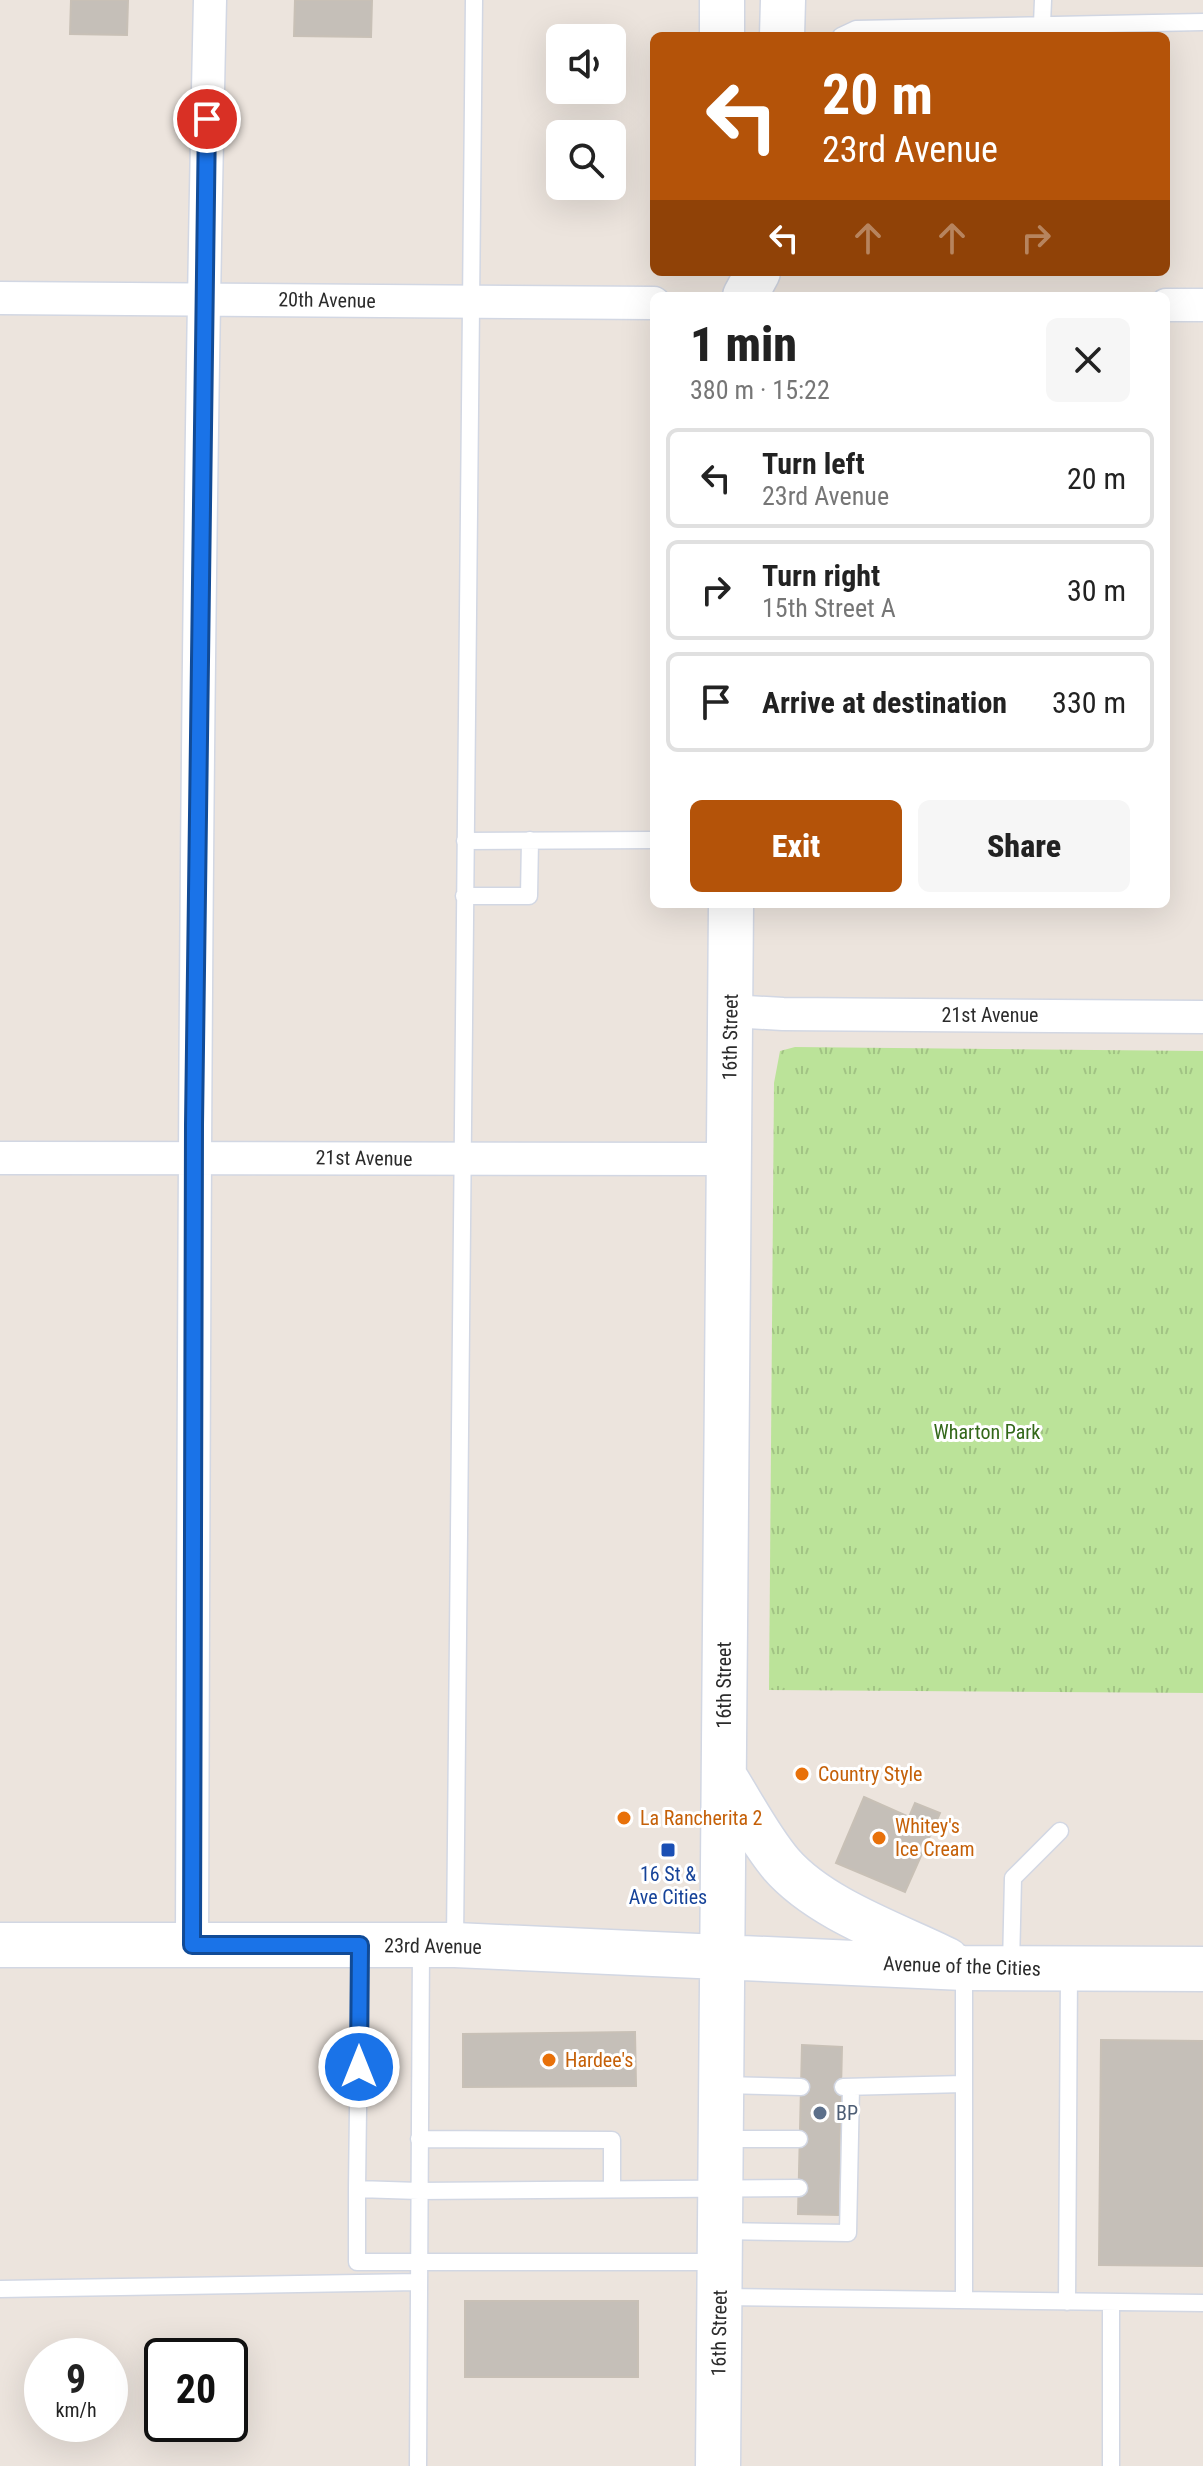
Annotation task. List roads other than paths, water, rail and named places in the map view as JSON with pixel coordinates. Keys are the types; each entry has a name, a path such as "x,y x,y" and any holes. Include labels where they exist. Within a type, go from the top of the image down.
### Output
{"main road":[{"path":"722,0 722,32"},
{"path":"782,32 783,0"},
{"name":"16th Street","path":"718,2466 731,908"},
{"path":"724,1776 781,1864 806,1886 827,1902 964,1968"},
{"name":"23rd Avenue","path":"0,1945 438,1945 721,1955"},
{"name":"Avenue of the Cities","path":"721,1955 964,1968 1203,1969"}],"street":[{"path":"192,1945 194,1157 203,298 210,0"},
{"name":"20th Avenue","path":"0,298 650,303"},
{"path":"1170,305 1203,305"},
{"name":"21st Avenue","path":"730,1011 1203,1017"},
{"name":"21st Avenue","path":"0,1158 728,1159"}],"lane":[{"path":"418,2466 419,2139 438,1945 461,1159 474,0"},
{"path":"1042,24 1043,0"},
{"path":"850,32 856,29 1203,22"},
{"path":"464,896 529,896 530,840"},
{"path":"465,841 650,840"},
{"path":"1011,1968 1013,1878 1060,1831"},
{"path":"360,1945 357,2262 720,2264 964,2300 1203,2303"},
{"path":"964,1968 964,2300"},
{"path":"1067,2302 1069,1968"},
{"path":"720,2264 848,2233 844,2189 846,2087 964,2084"},
{"path":"721,2085 801,2087"},
{"path":"419,2139 612,2140 612,2189"},
{"path":"720,2139 799,2139"},
{"path":"357,2189 799,2188"},
{"path":"0,2289 418,2282"},
{"path":"1111,2303 1111,2466"}],"place":[{"name":"Country Style","path":"802,1774"},
{"name":"La Rancherita 2","path":"624,1818"},
{"name":"Whitey's Ice Cream","path":"879,1838"},
{"name":"16 St & Ave Cities","path":"668,1850"},
{"name":"Hardee's","path":"549,2060"},
{"name":"BP","path":"820,2113"}],"park label":[{"name":"Wharton Park","path":"987,1432"}]}
